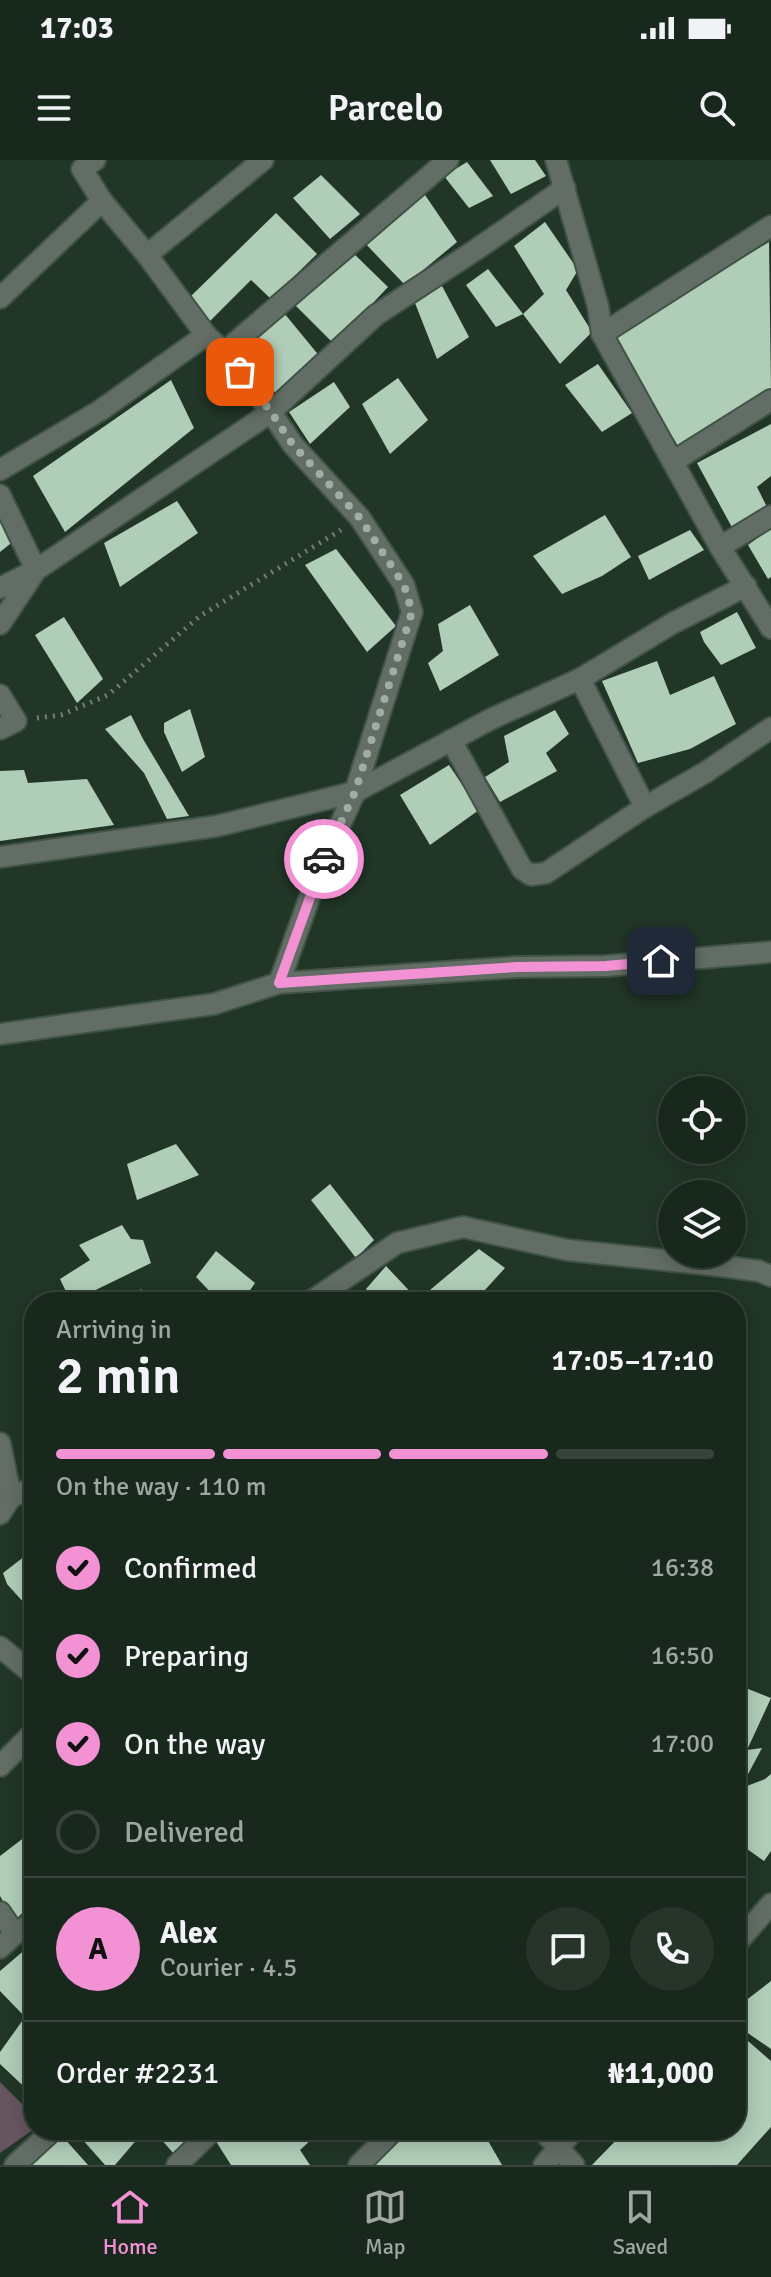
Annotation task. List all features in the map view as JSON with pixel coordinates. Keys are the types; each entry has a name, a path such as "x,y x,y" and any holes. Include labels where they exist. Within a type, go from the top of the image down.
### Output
{"street":[{"path":"147,255 263,160"},
{"path":"224,352 448,160"},
{"path":"556,160 598,306 602,334 720,547 771,628"},
{"path":"84,163 102,201 147,255 206,335 224,352 293,445 360,518 404,585 412,612 355,792 319,871 279,983"},
{"path":"0,588 36,570 271,412 376,315 565,188"},
{"path":"0,298 102,201"},
{"path":"602,334 771,226"},
{"path":"0,470 101,410 206,335"},
{"path":"674,461 771,400"},
{"path":"0,495 36,570"},
{"path":"720,547 771,516"},
{"path":"0,624 36,570"},
{"path":"0,857 217,826 355,792 491,719 580,679 673,623 746,586"},
{"path":"580,679 645,807"},
{"path":"0,695 8,725"},
{"path":"451,740 522,869 531,875 546,873 771,728"},
{"path":"0,1034 214,1004 279,983 517,967 606,966 771,952"},
{"path":"325,1292 397,1243 463,1227 567,1250 721,1266 759,1271 771,1276"},
{"path":"0,1443 6,1506 24,1494"},
{"path":"0,1647 24,1667"},
{"path":"0,1766 24,1742"},
{"path":"746,1933 771,1904"},
{"path":"0,1912 8,1941 24,1929"},
{"path":"15,2165 42,2140"},
{"path":"359,2165 384,2140"},
{"path":"550,2140 574,2165"},
{"path":"544,2165 566,2140"},
{"path":"177,2165 199,2157"}],"path":[{"path":"8,725 61,715 108,695 200,616 360,518"}],"shaded area":[{"path":"0,2082 24,2106 24,2136 0,2153"}],"building":[{"path":"490,160 535,160 546,176 511,194"},
{"path":"467,162 493,196 469,208 444,176"},
{"path":"321,175 360,214 330,239 293,198"},
{"path":"423,192 457,242 405,285 361,239"},
{"path":"276,213 317,254 271,299 251,280 207,324 190,297"},
{"path":"545,222 578,270 566,290 592,332 560,364 523,314 544,294 514,246"},
{"path":"769,242 771,392 680,449 610,337"},
{"path":"348,248 388,287 334,344 292,302"},
{"path":"488,269 523,314 496,327 466,285"},
{"path":"441,284 469,337 437,359 415,303"},
{"path":"284,313 321,358 282,399 238,357"},
{"path":"598,364 632,413 602,432 565,385"},
{"path":"398,378 428,420 390,454 362,404"},
{"path":"171,380 194,428 65,532 33,476"},
{"path":"334,382 350,407 310,444 289,412"},
{"path":"771,424 771,476 757,487 767,507 734,531 697,463"},
{"path":"177,501 198,533 120,587 104,543"},
{"path":"0,514 15,540 0,552"},
{"path":"605,515 631,557 602,576 562,594 533,556"},
{"path":"771,528 771,577 768,579 748,545"},
{"path":"690,530 704,550 649,580 638,556"},
{"path":"336,549 396,626 367,652 305,565"},
{"path":"470,605 499,655 440,691 428,663 443,651 438,624"},
{"path":"737,612 756,648 721,665 700,632"},
{"path":"64,617 103,679 77,703 35,635"},
{"path":"657,661 670,695 714,676 736,724 690,749 638,763 602,681"},
{"path":"190,709 205,757 182,772 164,732 164,723"},
{"path":"555,710 569,734 546,753 557,771 500,802 485,777 509,762 504,736"},
{"path":"131,715 189,816 167,819 144,773 105,729"},
{"path":"449,765 479,810 430,845 400,795"},
{"path":"24,770 28,783 87,779 114,825 0,841 0,771"},
{"path":"176,1144 199,1175 137,1200 127,1164"},
{"path":"330,1184 374,1240 356,1258 311,1200"},
{"path":"122,1225 131,1239 143,1240 151,1263 92,1292 66,1292 60,1279 90,1260 79,1245"},
{"path":"479,1249 505,1268 483,1292 428,1292"},
{"path":"216,1251 255,1283 249,1292 210,1292 196,1277"},
{"path":"386,1266 410,1292 369,1292 366,1289"},
{"path":"24,1557 24,1603 7,1584 3,1573"},
{"path":"746,1688 771,1698 747,1750 762,1748 746,1778"},
{"path":"771,1774 771,1851 764,1861 746,1848 746,1786"},
{"path":"24,1838 24,1912 14,1921 0,1896 0,1856"},
{"path":"24,1951 24,2016 0,1991 0,1971"},
{"path":"771,1981 771,2049 746,2032 746,2000"},
{"path":"24,2018 24,2087 0,2064 0,2052"},
{"path":"746,2042 771,2061 771,2127 737,2165 592,2165 616,2140 746,2140"},
{"path":"59,2140 66,2140 88,2165 30,2165"},
{"path":"83,2140 136,2140 115,2165 105,2165"},
{"path":"162,2140 189,2140 174,2154"},
{"path":"215,2140 311,2140 300,2150 310,2165 231,2165"},
{"path":"399,2140 488,2140 502,2165 373,2165"}],"way so far":[{"path":"240,372 293,445 360,518 404,585 412,612 355,792 324,859"}],"route":[{"path":"324,859 279,983 661,961"}]}
